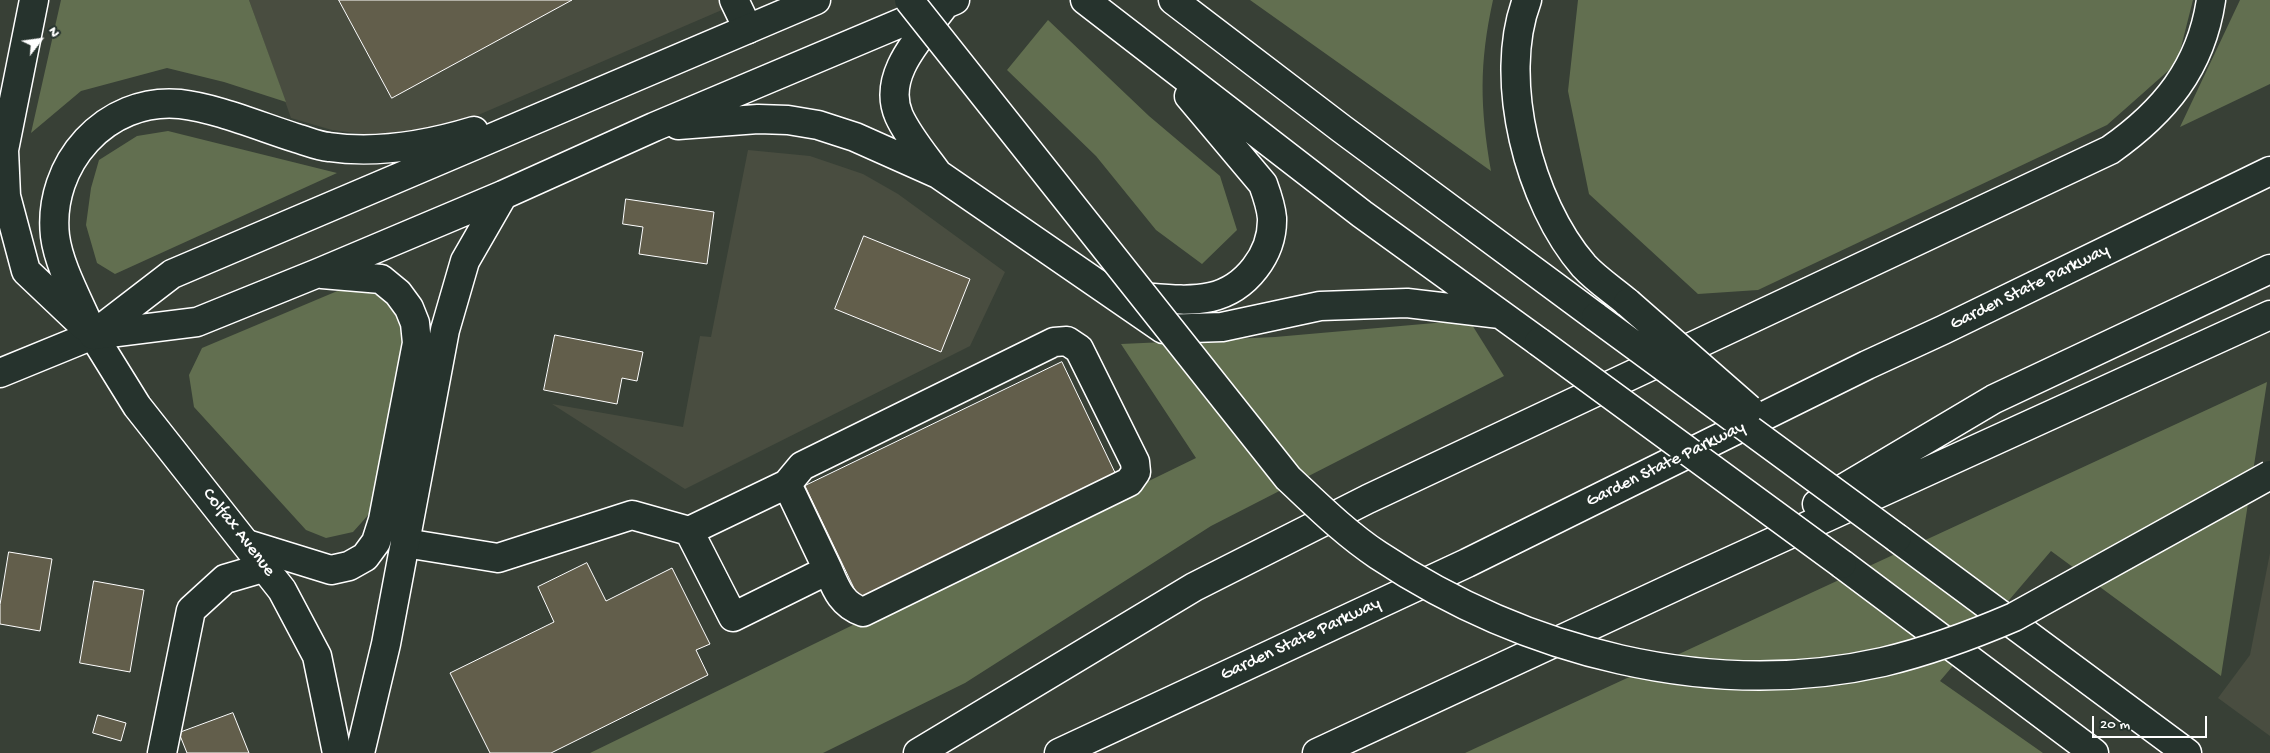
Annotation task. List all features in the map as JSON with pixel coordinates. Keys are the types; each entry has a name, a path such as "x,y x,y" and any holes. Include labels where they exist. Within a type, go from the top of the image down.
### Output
{"main road":[{"path":"34,0 4,150 6,196 26,271 93,335"},
{"path":"734,0 748,29"},
{"path":"93,335 172,274 816,0"},
{"path":"910,0 1288,478 1330,518 1385,559 1426,585 1477,612 1531,634 1587,652 1644,665 1701,672 1802,673 1882,662 1971,636 2014,617 2270,475"},
{"path":"1085,0 1362,214 1842,564 2094,753"},
{"path":"1173,0 1342,129 2187,753"},
{"path":"1526,0 1516,41 1515,83 1520,125 1531,166 1545,202 1563,235 1584,266 1897,538"},
{"path":"918,753 1194,587 1368,499 2110,150 2139,130 2157,112 2184,77 2199,47 2211,0"},
{"path":"0,373 93,335 197,322 503,195 654,127 950,2"},
{"path":"938,174 899,116 895,100 896,82 902,64 950,2"},
{"path":"1114,295 1193,299 1212,297 1229,290 1244,280 1257,266 1265,251 1270,235 1272,218 1263,184 1156,56"},
{"path":"93,335 62,261 55,237 54,212 58,188 67,165 81,144 97,129 115,117 136,108 157,104 179,104 201,108 328,147 368,149 409,146 452,138 598,94"},
{"path":"654,127 758,120 803,123 835,130 855,137 938,174 1163,329 1222,327 1320,306 1407,303 1500,314"},
{"name":"Garden State Parkway","path":"1059,753 1467,563 1858,370 2270,171"},
{"path":"360,753 386,644 445,330 465,261 503,195"},
{"path":"1689,580 1994,399 2270,269"},
{"path":"247,544 331,570 349,566 365,557 376,542 383,520 417,343 415,323 410,308 398,293 381,279 318,273"},
{"path":"1317,753 1689,580 2270,315"},
{"name":"Colfax Avenue","path":"93,335 138,406 266,567 282,590 317,656 337,753"},
{"path":"405,544 498,558 632,515 689,531 786,484 802,466 1054,342 1067,341 1079,349 1135,462 1136,472 1129,482 863,612 852,608 839,595 786,484"},
{"path":"689,531 733,617 828,570"},
{"path":"162,753 191,610 225,578 266,567"}],"shaded area":[{"path":"249,0 745,0 455,125 414,135 371,135 332,130 291,118"},
{"path":"748,150 810,156 863,174 898,194 1005,272 970,346 685,489 552,404 683,427 700,336 711,337"},
{"path":"2270,553 2270,736 2218,698 2250,655"}],"green space":[{"path":"61,0 249,0 286,102 224,82 167,68 81,91 31,133"},
{"path":"1250,0 1493,0 1483,65 1483,106 1491,171"},
{"path":"1578,0 2193,0 2177,63 2107,125 1758,290 1698,294 1589,194 1568,91"},
{"path":"2240,0 2270,0 2270,84 2180,127"},
{"path":"1048,20 1149,116 1220,176 1237,230 1202,264 1156,230 1096,156 1007,70"},
{"path":"168,131 337,173 115,274 97,263 86,225 91,188 99,160 137,136"},
{"path":"354,284 381,292 398,307 405,338 370,513 353,532 326,538 306,530 194,407 189,375 202,348"},
{"path":"1469,320 1504,376 1211,526 965,683 823,753 590,753 1196,458 1121,344 1275,337"},
{"path":"2267,382 2221,676 2051,551 1940,681 2043,753 1465,753"}],"building":[{"path":"339,0 572,0 392,98"},
{"path":"626,199 714,212 707,264 639,254 643,227 623,224"},
{"path":"864,236 970,279 941,352 835,309"},
{"path":"555,335 643,352 637,381 622,378 617,404 544,390"},
{"path":"1062,362 1120,483 863,607 805,486"},
{"path":"9,552 52,559 40,631 0,624 0,605"},
{"path":"587,563 606,601 672,568 710,644 696,650 708,675 551,753 490,753 450,673 554,622 538,587"},
{"path":"94,581 144,590 130,672 80,663"},
{"path":"233,713 249,753 187,753 179,733"},
{"path":"98,715 126,723 121,741 93,733"}]}
